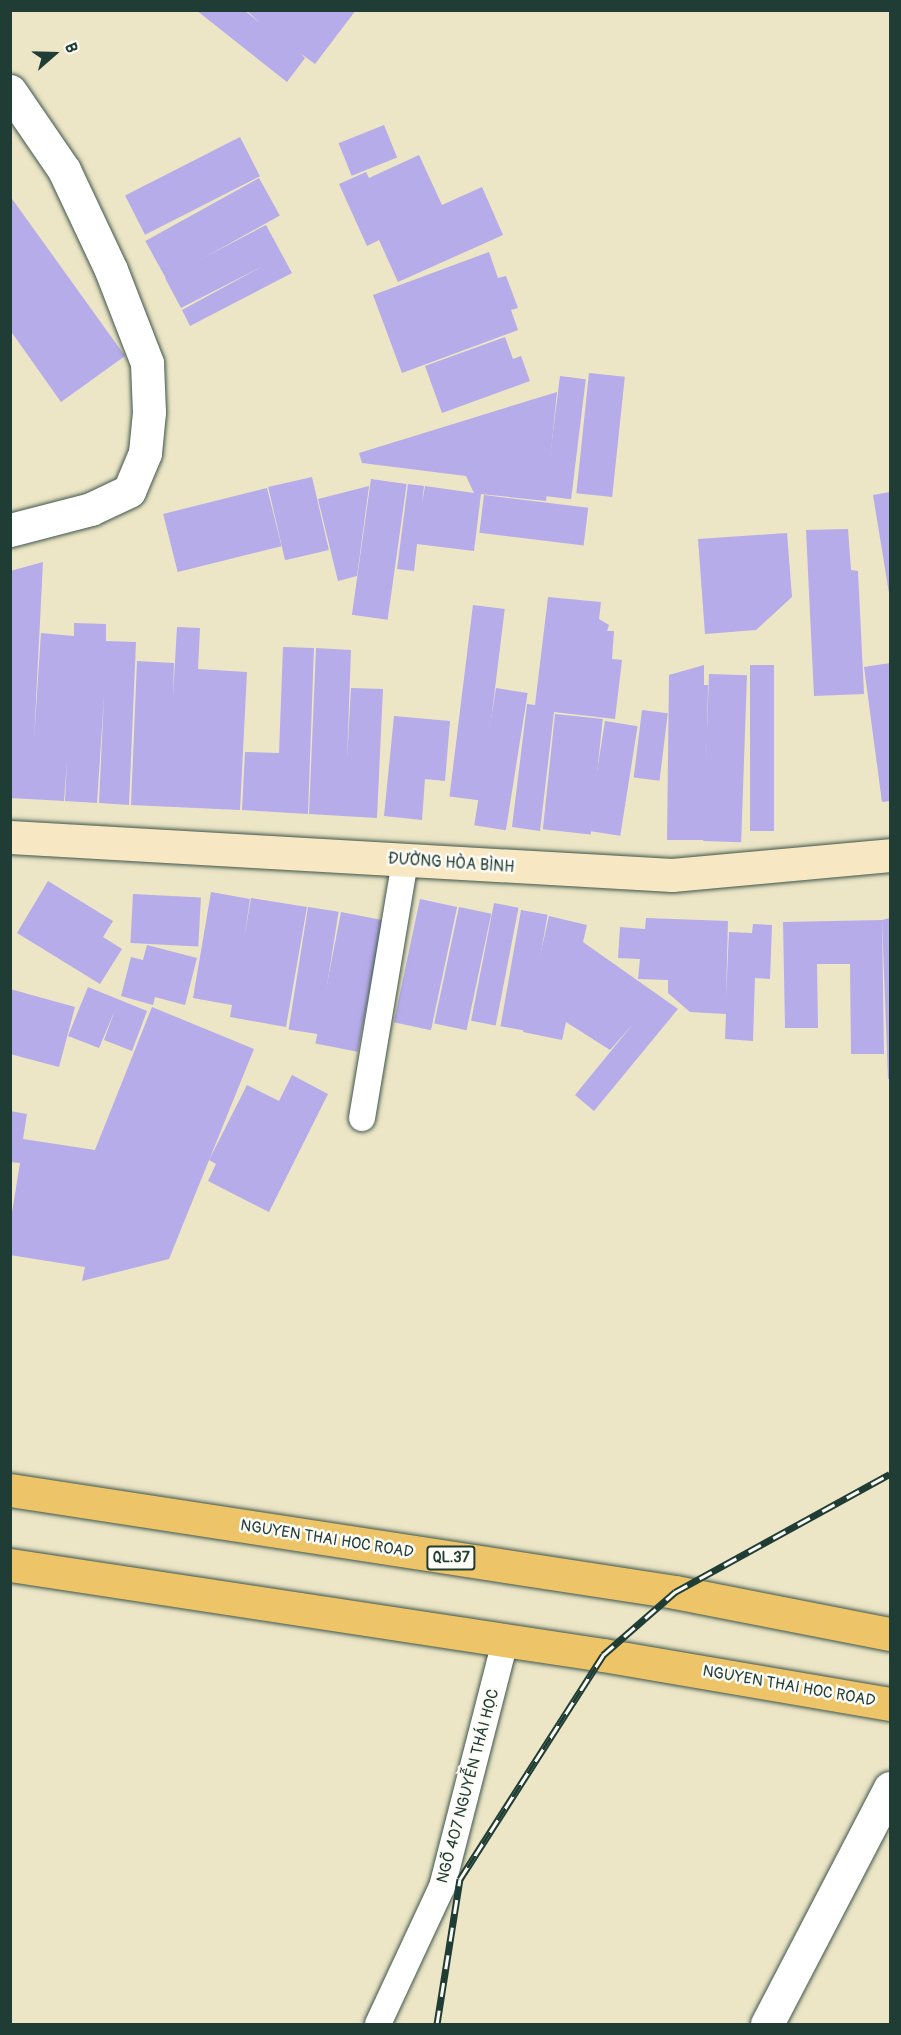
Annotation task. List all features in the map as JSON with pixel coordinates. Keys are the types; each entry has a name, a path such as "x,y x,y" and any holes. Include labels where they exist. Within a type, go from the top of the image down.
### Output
{"main road":[{"name":"NGUYEN THAI HOC ROAD","path":"10,1490 675,1592 891,1634"},
{"name":"NGUYEN THAI HOC ROAD","path":"10,1565 505,1642 603,1655 891,1704"}],"street":[{"path":"10,90 64,170 111,270 147,363 149,412 145,453 129,491 91,509 10,530"},
{"name":"ĐƯỜNG HÒA BÌNH","path":"10,837 672,875 891,855"},
{"path":"767,2025 891,1788"}],"lane":[{"path":"362,1118 405,860"},
{"name":"NGÕ 407 NGUYỄN THÁI HỌC","path":"378,2025 442,1887 505,1642"}],"building":[{"path":"196,10 244,10 260,23 246,10 356,10 315,64 300,53 305,58 287,82"},
{"path":"384,125 397,157 352,176 339,143"},
{"path":"240,137 260,176 145,235 125,196"},
{"path":"419,155 442,205 482,187 503,235 398,282 379,240 367,246 339,184 366,172 369,178"},
{"path":"259,178 280,216 166,279 145,241"},
{"path":"10,196 125,356 61,402 10,330"},
{"path":"266,225 292,273 190,326 182,310 263,266 181,308 165,278"},
{"path":"489,252 498,278 506,276 518,308 511,310 518,330 402,373 373,295"},
{"path":"505,337 513,359 521,356 530,381 442,413 425,366"},
{"path":"589,373 625,377 612,497 576,493"},
{"path":"560,376 586,379 571,499 545,496"},
{"path":"557,392 546,501 481,494 474,551 417,544 414,571 397,569 408,484 424,486 422,503 425,486 474,493 466,476 362,463 359,453"},
{"path":"312,477 329,550 285,560 268,487"},
{"path":"371,479 407,484 388,620 352,615"},
{"path":"369,486 357,576 338,581 318,499"},
{"path":"267,488 282,546 178,572 163,514"},
{"path":"890,492 890,593 889,593 873,495"},
{"path":"484,495 588,508 584,546 479,533"},
{"path":"848,529 851,570 858,571 864,694 814,696 806,530"},
{"path":"787,533 792,597 756,630 705,634 698,539"},
{"path":"43,562 34,740 41,633 74,636 74,623 106,624 106,641 136,642 129,805 99,803 104,696 97,803 65,801 67,761 64,801 10,798 10,571"},
{"path":"548,597 601,602 599,619 609,625 607,631 614,631 612,659 622,660 615,719 554,712 540,831 512,827 527,704 535,705"},
{"path":"473,605 505,609 481,800 449,797"},
{"path":"177,627 200,628 198,669 247,672 240,810 131,805 137,661 174,663 173,697"},
{"path":"283,647 314,648 308,814 242,810 245,752 279,753"},
{"path":"316,648 351,650 347,761 351,688 383,689 377,818 309,814"},
{"path":"890,663 890,801 882,802 864,667"},
{"path":"704,665 704,685 708,685 705,840 667,840 669,675"},
{"path":"750,665 774,665 774,831 750,831"},
{"path":"709,674 747,675 741,842 703,841"},
{"path":"496,688 528,693 506,830 474,825"},
{"path":"642,710 668,713 660,781 634,777"},
{"path":"555,714 603,719 591,834 543,829"},
{"path":"394,716 450,721 445,781 425,779 422,820 384,816"},
{"path":"605,721 638,726 620,836 588,831"},
{"path":"48,881 113,921 103,937 122,949 100,984 17,933"},
{"path":"211,892 250,899 244,939 251,898 307,907 286,1027 230,1017 232,1005 193,998"},
{"path":"133,894 201,898 198,946 130,943"},
{"path":"420,899 457,907 431,1030 394,1022"},
{"path":"494,903 519,908 496,1026 471,1021"},
{"path":"308,907 339,912 319,1034 289,1029"},
{"path":"459,907 491,914 467,1030 434,1023"},
{"path":"521,910 548,915 527,1031 501,1026"},
{"path":"341,912 383,920 358,1052 315,1044"},
{"path":"549,916 587,925 583,942 678,1009 594,1111 575,1095 633,1024 610,1050 566,1022 562,1040 523,1032"},
{"path":"646,918 728,921 726,998 729,932 752,933 753,924 772,925 770,979 755,978 753,1041 725,1039 726,1014 690,1012 668,993 668,980 638,979 640,959 618,958 620,927 645,929"},
{"path":"890,918 890,1079 888,1079 882,920"},
{"path":"882,920 884,1054 851,1054 850,964 817,964 818,1028 785,1028 783,922"},
{"path":"147,945 197,958 185,1005 155,997 153,1005 121,996 131,957 143,960"},
{"path":"88,987 147,1011 132,1051 104,1040 115,1010 99,1048 68,1036"},
{"path":"10,989 75,1007 59,1067 10,1054"},
{"path":"152,1007 254,1049 169,1259 82,1281 85,1267 10,1255 10,1225 20,1163 10,1162 10,1111 27,1114 23,1139 95,1150"},
{"path":"292,1075 328,1094 269,1212 208,1181 216,1164 209,1160 247,1085 279,1101"}],"railway":[{"path":"437,2024 460,1879 603,1655 675,1592 890,1474"}]}
